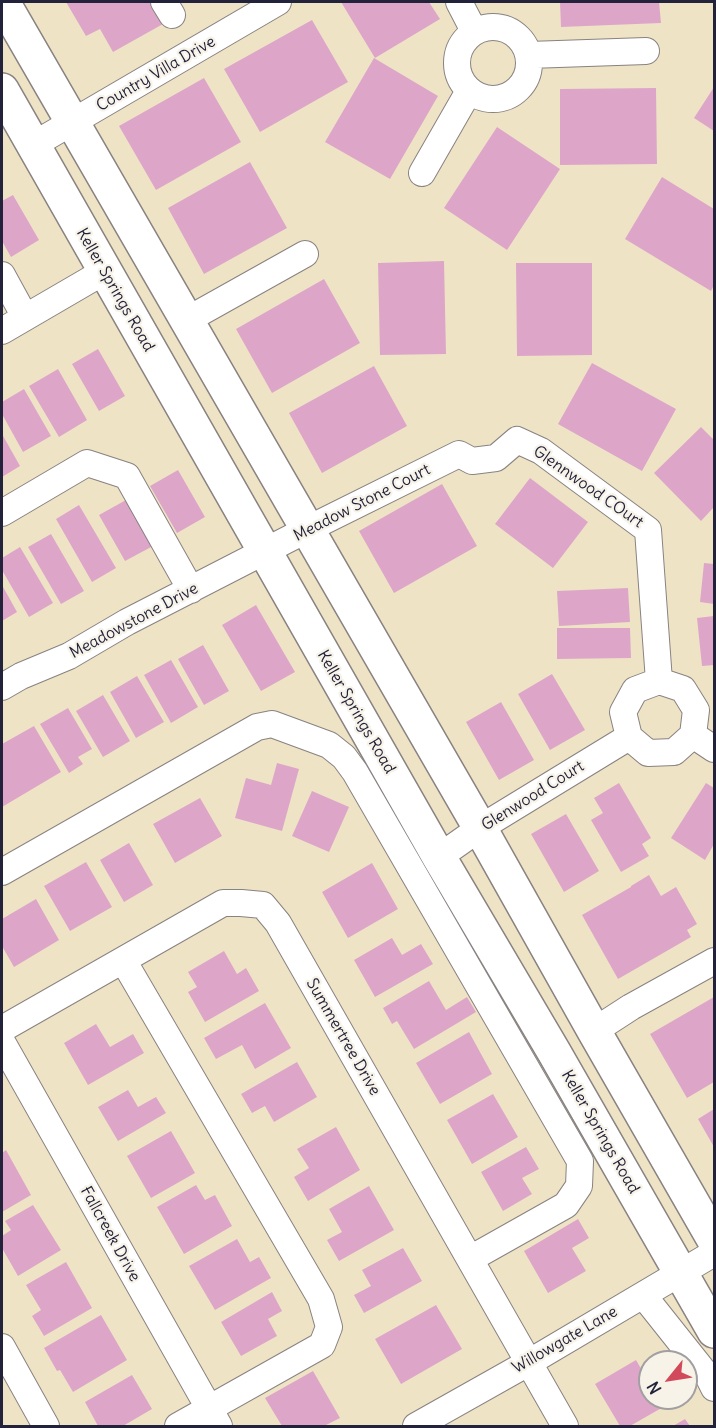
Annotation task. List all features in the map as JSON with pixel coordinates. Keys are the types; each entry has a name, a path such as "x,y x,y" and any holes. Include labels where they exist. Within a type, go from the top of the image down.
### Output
{"main road":[{"path":"3,2 480,828 714,1240"},
{"name":"Keller Springs Road","path":"2,90 439,857 714,1331"}],"street":[{"name":"Country Villa Drive","path":"33,145 278,2"},
{"path":"459,2 474,31"},
{"path":"496,26 518,35 529,55 527,78 512,94 490,100 469,91 457,71 459,48 474,31 496,26"},
{"path":"529,55 646,51"},
{"path":"422,173 469,91"},
{"path":"187,320 305,254"},
{"path":"2,331 105,271"},
{"path":"2,275 25,317"},
{"name":"Glennwood COurt","path":"459,454 472,461 496,458 517,440 541,451 648,530 659,681"},
{"name":"Meadow Stone Court","path":"265,552 459,454"},
{"path":"2,513 87,463 127,476 191,590"},
{"name":"Meadowstone Drive","path":"2,687 21,676 69,656 127,622 265,552"},
{"path":"659,681 683,689 696,710 693,735 674,752 648,753 628,737 623,712 635,690 659,681"},
{"path":"2,873 257,727 272,724 329,745 344,757 355,772 580,1161 579,1186 566,1205 470,1260"},
{"path":"693,735 714,749"},
{"name":"Glenwood Court","path":"439,857 480,828 628,737"},
{"name":"Summertree Drive","path":"2,1029 223,903 263,905 278,923 565,1426"},
{"path":"123,960 321,1299 329,1327 322,1345 214,1418 178,1426"},
{"path":"594,1031 631,1007 714,961"},
{"name":"Fallcreek Drive","path":"2,1042 214,1418"},
{"name":"Willowgate Lane","path":"416,1426 714,1253"},
{"path":"643,1295 709,1378 714,1388"},
{"path":"2,1347 46,1426"}],"building":[{"path":"66,2 150,2 163,24 113,52 100,29 86,36"},
{"path":"341,2 429,2 440,19 375,58"},
{"path":"560,2 659,2 661,23 561,27"},
{"path":"312,20 348,82 260,132 224,69"},
{"path":"374,58 438,96 390,179 325,142"},
{"path":"204,78 241,142 156,190 119,126"},
{"path":"714,87 714,131 694,118"},
{"path":"656,88 657,164 560,165 560,89"},
{"path":"497,127 560,169 507,250 444,208"},
{"path":"250,162 287,228 204,274 168,208"},
{"path":"662,177 714,209 714,285 711,291 625,239"},
{"path":"13,195 39,240 11,257 2,241 2,201"},
{"path":"444,261 446,354 380,355 378,263"},
{"path":"516,263 592,263 592,355 517,356"},
{"path":"324,279 360,343 272,393 236,329"},
{"path":"98,349 125,396 99,411 72,364"},
{"path":"592,363 676,409 642,471 558,424"},
{"path":"374,366 407,426 322,473 289,413"},
{"path":"58,369 87,420 59,437 29,386"},
{"path":"24,389 51,436 23,452 2,414 2,402"},
{"path":"701,427 714,440 714,507 701,521 654,473"},
{"path":"2,434 20,466 2,477"},
{"path":"178,470 205,517 177,533 150,486"},
{"path":"530,478 588,522 553,568 495,524"},
{"path":"442,484 477,546 394,593 359,531"},
{"path":"126,500 153,546 125,561 99,515"},
{"path":"79,505 116,568 92,582 56,519"},
{"path":"51,534 84,591 61,604 28,547"},
{"path":"20,547 53,603 29,617 2,570 2,558"},
{"path":"704,563 714,564 714,604 700,602"},
{"path":"2,585 17,612 2,621"},
{"path":"628,588 630,622 559,626 557,591"},
{"path":"256,605 295,672 261,691 222,625"},
{"path":"714,616 714,665 702,666 697,618"},
{"path":"557,628 630,628 631,658 557,659"},
{"path":"203,645 229,691 204,705 178,659"},
{"path":"171,660 198,707 171,723 144,675"},
{"path":"552,674 585,730 550,750 518,694"},
{"path":"137,676 164,722 136,738 110,692"},
{"path":"103,695 130,741 103,757 76,711"},
{"path":"501,702 534,760 499,780 466,722"},
{"path":"68,708 92,749 78,757 83,764 69,773 40,724"},
{"path":"34,726 61,772 2,807 2,744"},
{"path":"277,763 299,769 282,831 235,818 246,778 271,785"},
{"path":"619,783 651,838 642,844 649,856 621,872 591,820 603,813 594,798"},
{"path":"706,783 714,788 714,844 705,860 671,838"},
{"path":"312,791 349,807 329,852 292,836"},
{"path":"200,798 222,836 175,863 153,824"},
{"path":"566,814 599,871 564,892 531,834"},
{"path":"129,843 153,885 124,902 100,860"},
{"path":"86,862 112,907 70,931 44,886"},
{"path":"372,863 398,909 348,938 322,892"},
{"path":"649,875 661,896 676,887 697,924 687,930 691,937 618,979 582,915"},
{"path":"36,899 59,940 14,967 2,946 2,919"},
{"path":"392,938 402,955 421,944 433,964 375,997 354,960"},
{"path":"224,951 237,974 246,968 259,991 205,1022 188,992 197,987 188,972"},
{"path":"429,981 446,1010 467,997 476,1012 414,1049 397,1021 392,1024 383,1008"},
{"path":"714,997 714,1082 687,1098 650,1034"},
{"path":"265,1003 291,1048 255,1069 242,1045 216,1059 204,1038"},
{"path":"96,1024 110,1047 133,1034 144,1053 88,1085 64,1043"},
{"path":"469,1032 492,1074 440,1104 416,1063"},
{"path":"297,1062 317,1097 274,1122 265,1106 252,1113 241,1094"},
{"path":"128,1090 138,1107 156,1097 166,1113 118,1141 98,1107"},
{"path":"493,1094 518,1137 472,1164 447,1120"},
{"path":"714,1109 714,1147 698,1119"},
{"path":"336,1127 360,1170 308,1201 294,1177 309,1168 297,1149"},
{"path":"171,1131 195,1173 151,1198 127,1156"},
{"path":"526,1147 539,1169 522,1178 532,1194 503,1211 481,1172"},
{"path":"6,1150 31,1195 2,1212 2,1153"},
{"path":"196,1185 205,1200 215,1195 232,1226 184,1254 157,1207"},
{"path":"369,1186 394,1230 339,1261 327,1240 342,1232 329,1209"},
{"path":"33,1205 61,1250 18,1276 2,1248 2,1236 11,1230 5,1221"},
{"path":"578,1219 589,1238 572,1248 586,1271 548,1293 524,1251"},
{"path":"237,1239 250,1262 259,1257 271,1278 215,1310 189,1266"},
{"path":"403,1248 422,1281 364,1313 354,1295 371,1286 362,1270"},
{"path":"66,1262 92,1308 44,1336 32,1316 41,1310 26,1285"},
{"path":"272,1292 282,1311 268,1319 277,1336 241,1356 221,1322"},
{"path":"436,1305 462,1349 401,1384 375,1339"},
{"path":"101,1315 127,1360 73,1392 60,1370 57,1371 44,1348"},
{"path":"636,1360 638,1363 638,1410 658,1410 630,1426 620,1426 595,1384"},
{"path":"313,1371 340,1418 324,1426 282,1426 265,1398"},
{"path":"132,1375 152,1409 123,1426 98,1426 85,1402"},
{"path":"685,1419 690,1426 673,1426"}]}
